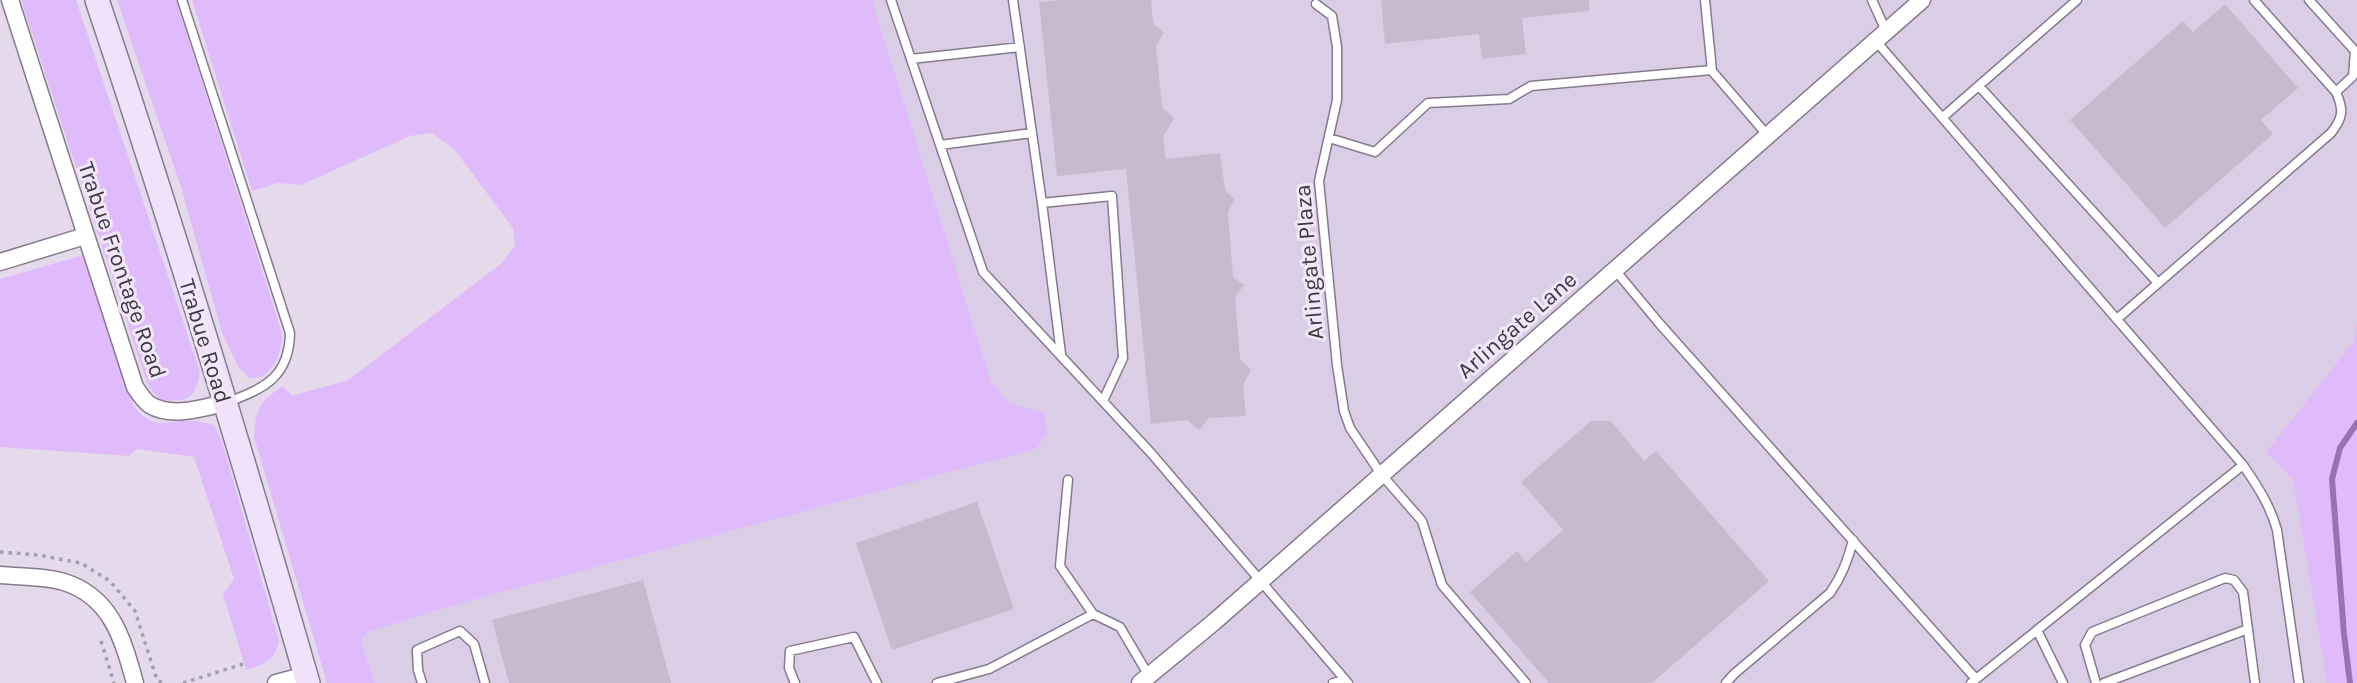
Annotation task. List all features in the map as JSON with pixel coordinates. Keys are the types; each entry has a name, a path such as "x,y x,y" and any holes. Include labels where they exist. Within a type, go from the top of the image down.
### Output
{"main road":[{"name":"Trabue Road","path":"97,0 134,109 225,403 307,679"}],"street":[{"name":"Trabue Frontage Road","path":"10,0 130,375 142,397 151,405 183,412 225,403"},
{"name":"Arlingate Lane","path":"1144,679 1260,581 1922,0"},
{"path":"0,262 85,236"},
{"path":"0,575 63,582 94,598 107,611 117,627 135,683"},
{"path":"276,683 307,679"}],"lane":[{"name":"Trabue Frontage Road","path":"182,0 290,333 289,351 281,370 269,383 225,403"},
{"path":"891,0 983,272 1151,453 1346,681"},
{"path":"1013,0 1042,203 1060,355"},
{"path":"1705,0 1712,70 1768,136"},
{"path":"1872,0 1880,36 1943,117 2243,465 2263,494 2277,530 2299,683"},
{"path":"1943,117 2077,0"},
{"path":"2117,319 2331,133 2343,114 2336,92 2254,0"},
{"path":"2309,0 2355,51 2353,76 2336,92"},
{"name":"Arlingate Plaza","path":"1316,4 1332,16 1337,47 1337,100 1319,181 1344,411 1350,428 1381,474 1422,521 1442,585 1526,683"},
{"path":"911,59 1020,47"},
{"path":"1329,138 1375,152 1428,103 1509,99 1531,86 1712,70"},
{"path":"1979,86 2158,284"},
{"path":"940,145 1032,133"},
{"path":"1042,203 1112,196 1122,358 1102,401"},
{"path":"1615,270 1974,681 2243,465"},
{"path":"1068,480 1060,566 1093,614 1119,627 1144,679"},
{"path":"1726,683 1830,593 1848,562 1853,540"},
{"path":"2096,683 2085,645 2092,632 2225,578 2234,580 2243,592 2255,681 2244,683"},
{"path":"937,683 989,669 1093,614"},
{"path":"2104,683 2248,629"},
{"path":"422,683 417,650 460,631 474,644 485,683"},
{"path":"2036,631 2063,683"},
{"path":"795,683 789,668 790,651 854,638 877,683"},
{"path":"1333,683 1346,681"}],"path":[{"path":"100,639 114,683"},
{"path":"183,683 243,664"}],"shaded area":[{"path":"21,0 76,0 200,372 195,388 188,397 160,400 148,386"},
{"path":"117,0 176,0 282,333 280,351 275,363 261,377 250,378 239,368 222,333 181,187"},
{"path":"192,0 872,0 991,382 1010,404 1044,413 1047,433 1036,449 465,602 367,632 361,641 375,683 327,683 254,437 260,407 283,386 292,396 348,380 502,263 515,245 513,228 454,149 432,133 410,136 301,185 278,183 252,191"},
{"path":"872,0 2357,0 2357,320 2354,341 2266,452 2293,480 2327,683 375,683 361,641 367,632 465,602 1010,404 991,382"},
{"path":"84,255 134,406 142,415 156,422 197,421 214,425 221,438 279,641 274,654 263,664 246,670 223,594 234,579 194,457 137,449 129,456 0,447 0,279"},
{"path":"2357,320 2357,683 2327,683 2293,480 2266,452 2354,341"}],"building":[{"path":"1151,0 1153,23 1164,33 1156,46 1162,107 1174,118 1163,137 1166,159 1220,153 1225,190 1234,199 1228,212 1233,277 1244,285 1235,297 1240,359 1251,370 1243,385 1246,416 1209,418 1199,430 1187,420 1151,424 1126,169 1057,176 1039,2"},
{"path":"1381,0 1589,0 1589,11 1522,18 1526,54 1482,59 1479,34 1385,44"},
{"path":"2225,4 2298,88 2261,120 2273,134 2165,228 2070,120 2183,21 2193,32"},
{"path":"1591,421 1611,421 1644,461 1656,451 1769,581 1652,683 1549,683 1470,592 1517,551 1526,562 1563,530 1521,482"},
{"path":"977,502 1014,609 892,650 856,543"},
{"path":"643,580 671,683 509,683 492,620"}],"waterway":[{"path":"2350,683 2332,479 2340,448 2357,423"}]}
